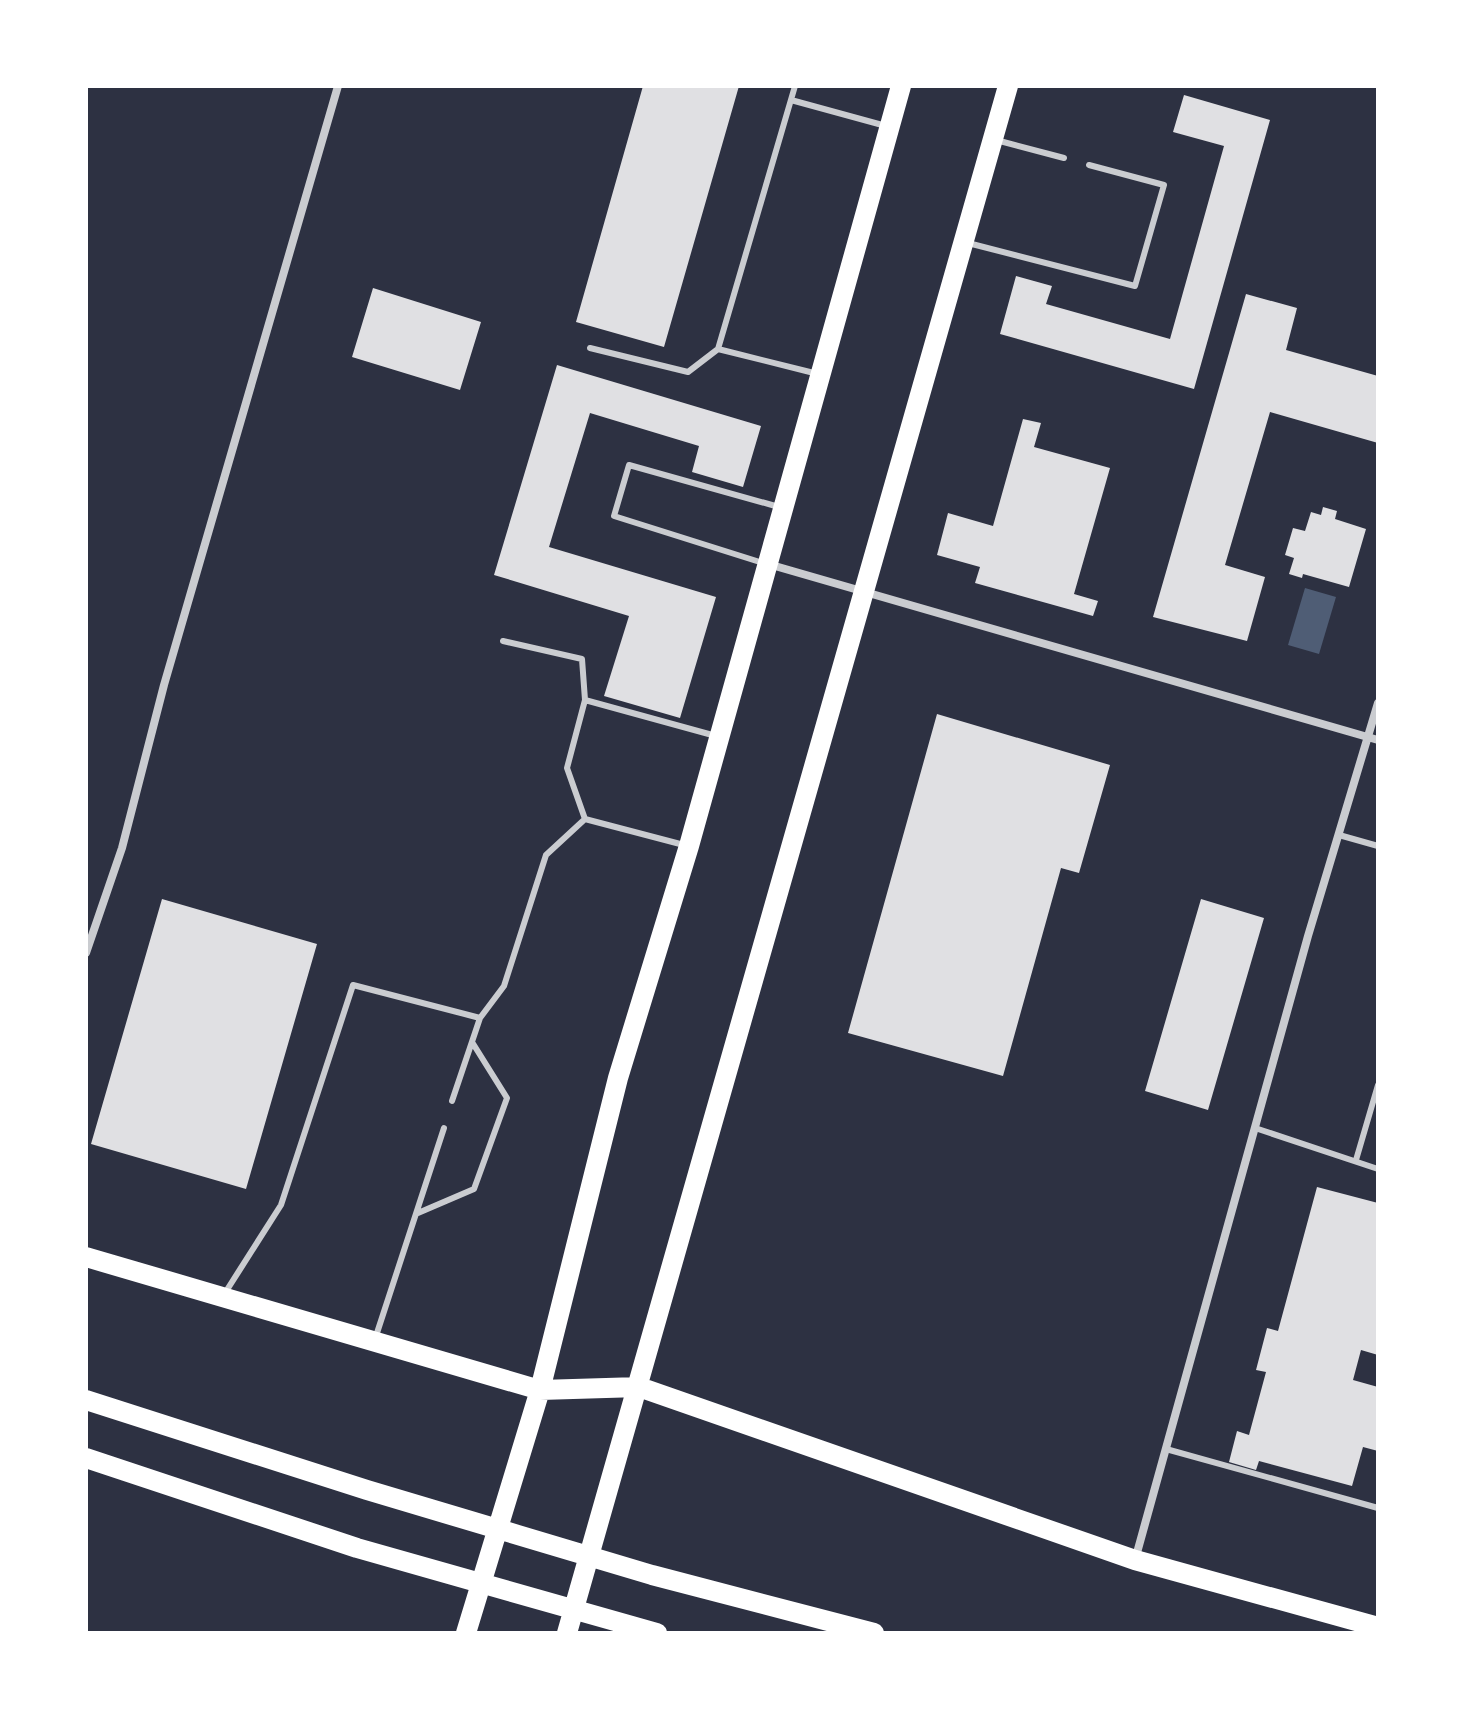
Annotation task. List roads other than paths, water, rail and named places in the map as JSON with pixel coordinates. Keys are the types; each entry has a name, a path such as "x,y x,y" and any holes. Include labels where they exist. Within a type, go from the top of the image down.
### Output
{"main road":[{"path":"466,1633 540,1390 618,1078 689,846 901,86"},
{"path":"567,1633 610,1493 1008,86"},
{"path":"86,1257 221,1300 540,1390 639,1387 1135,1560 1378,1627"},
{"path":"86,1400 367,1490 637,1570 874,1633"},
{"path":"86,1458 357,1548 657,1633"}],"street":[{"path":"86,953 122,848 164,685 338,86"},
{"path":"767,564 1378,740"},
{"path":"1135,1560 1378,703"}],"lane":[{"path":"590,348 688,372 718,349 795,86"},
{"path":"791,100 889,127"},
{"path":"992,139 1064,158"},
{"path":"964,242 1135,286 1164,185 1089,165"},
{"path":"718,349 820,375"},
{"path":"767,564 614,516 629,465 783,508"},
{"path":"503,641 582,659 585,700 567,768 585,819"},
{"path":"585,700 719,737"},
{"path":"585,819 689,846"},
{"path":"452,1101 480,1018 504,986 546,855 585,819"},
{"path":"1339,835 1378,846"},
{"path":"221,1300 281,1205 353,985 480,1018"},
{"path":"418,1213 474,1189 507,1098 472,1042"},
{"path":"1356,1160 1378,1085"},
{"path":"374,1343 444,1128"},
{"path":"1255,1128 1378,1169"},
{"path":"1166,1449 1378,1508"}],"water":[{"path":"1305,588 1336,597 1319,654 1288,645"}]}
